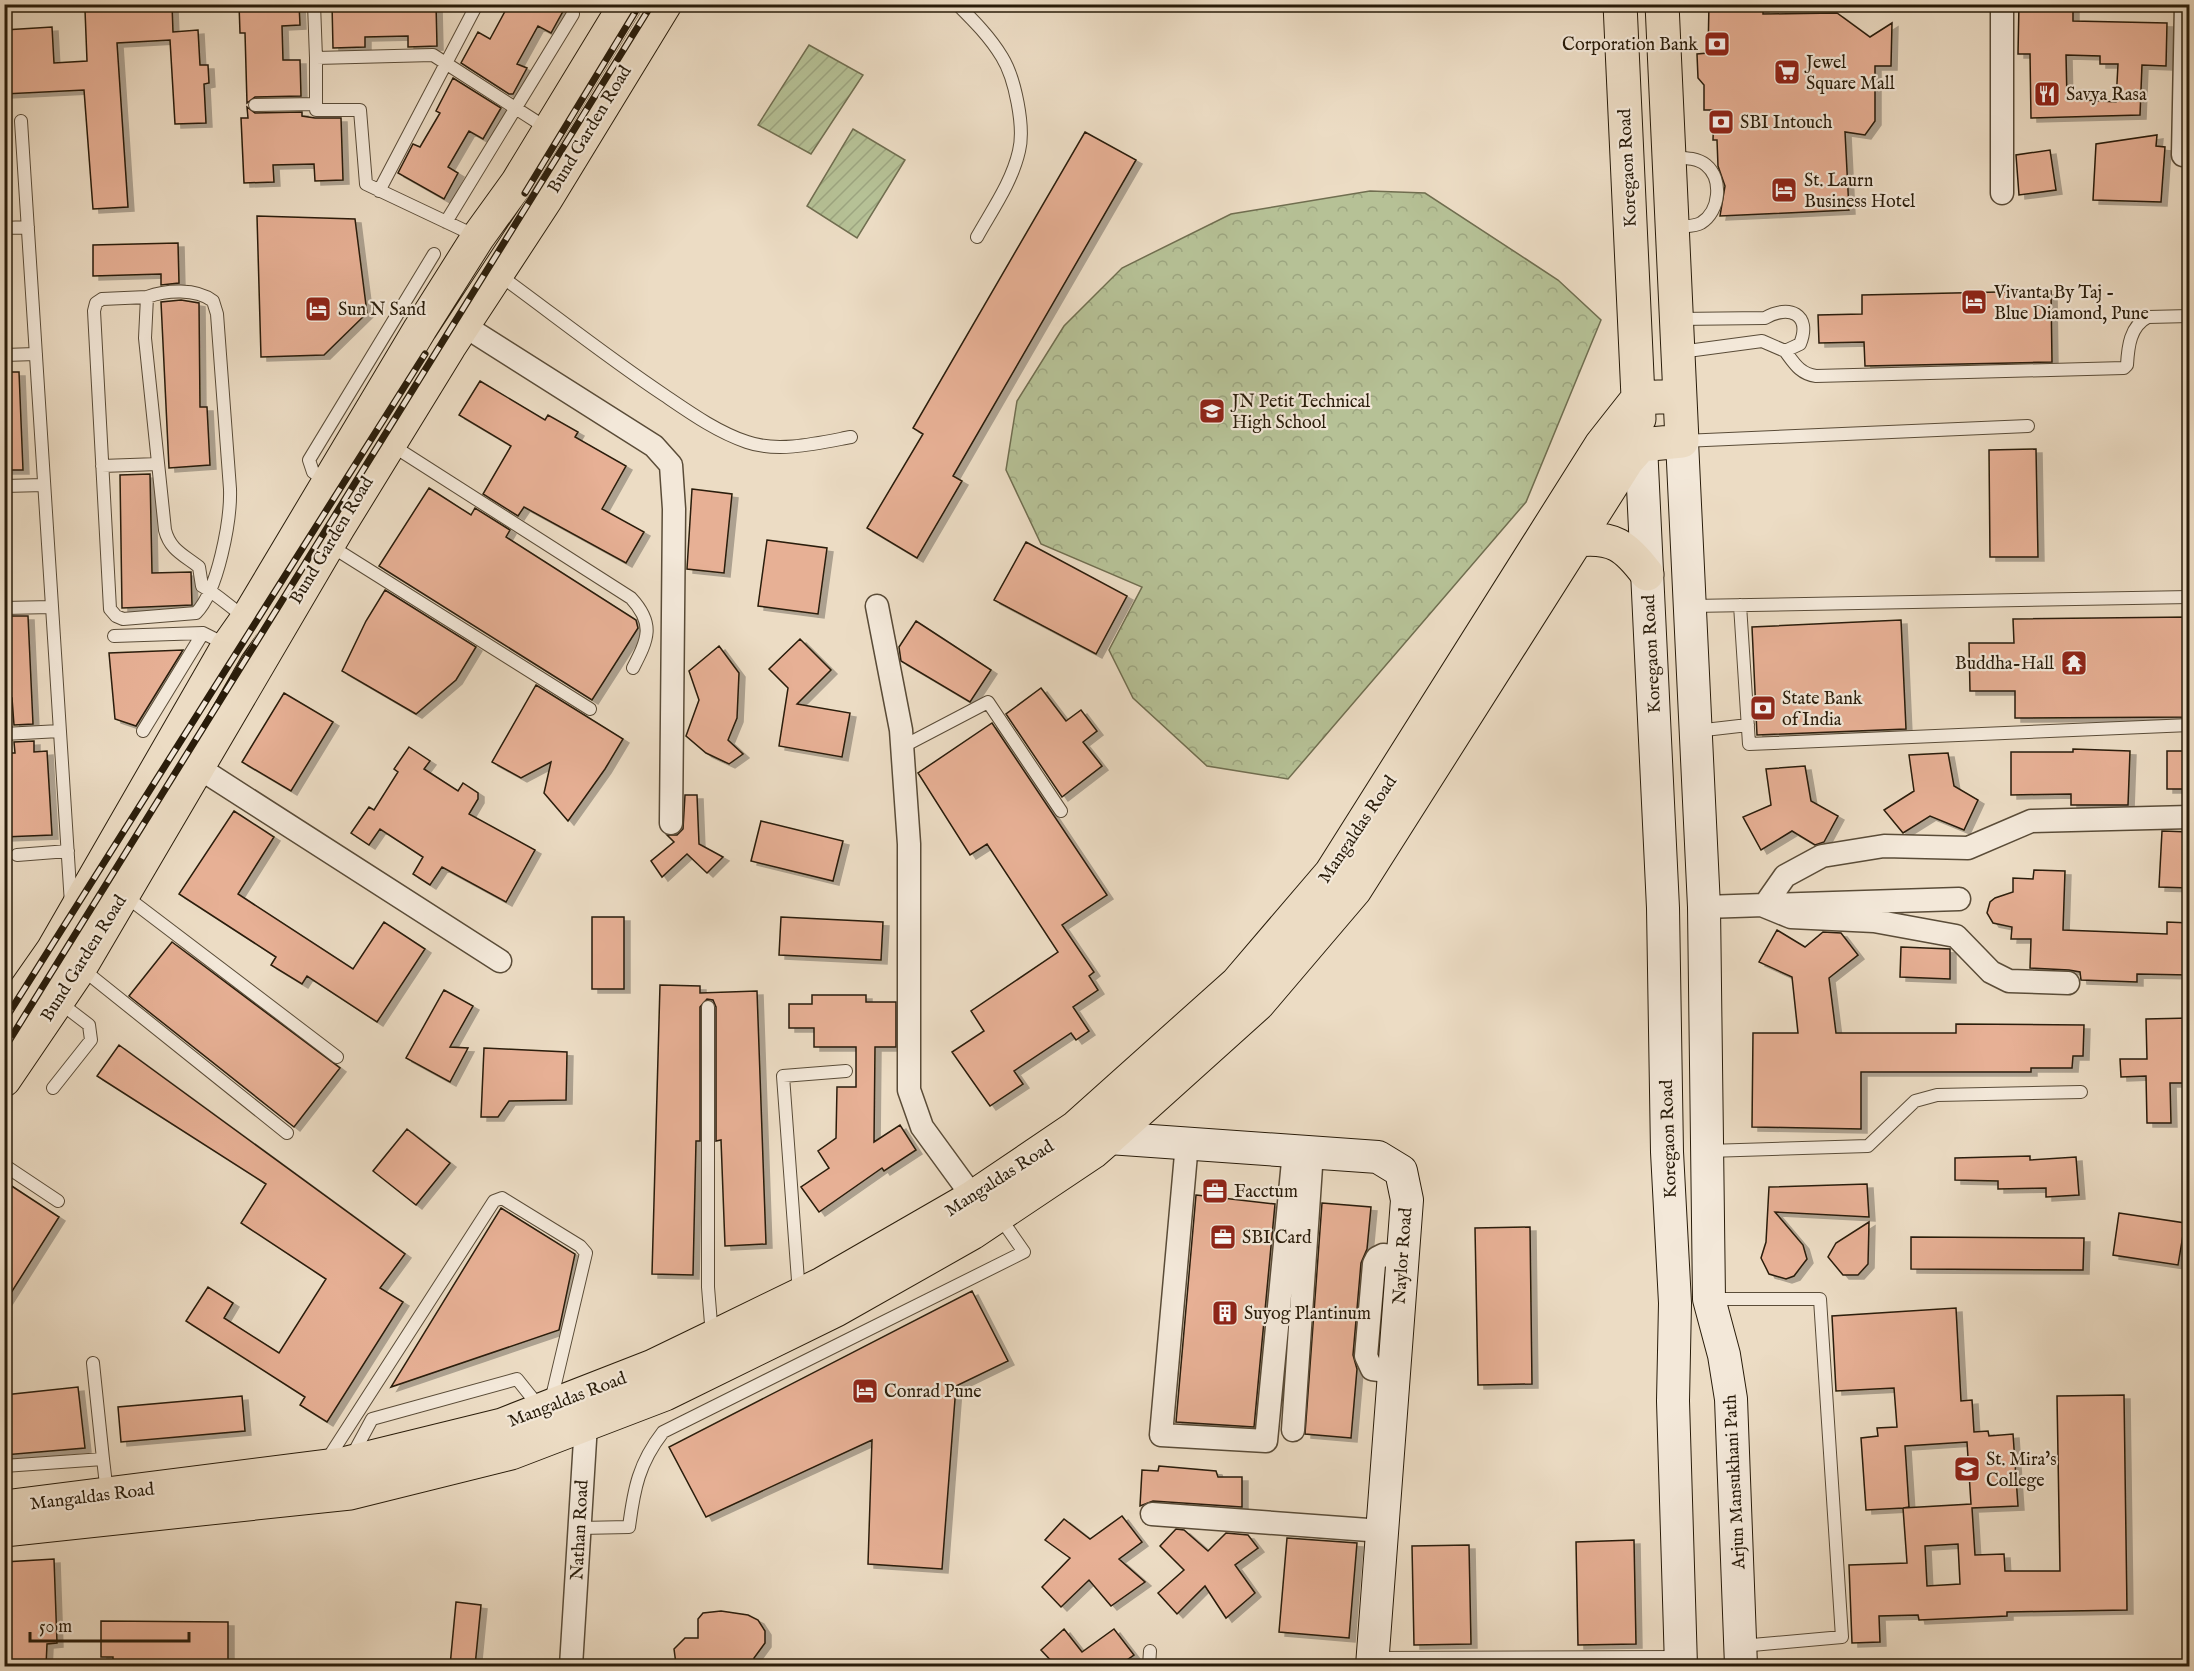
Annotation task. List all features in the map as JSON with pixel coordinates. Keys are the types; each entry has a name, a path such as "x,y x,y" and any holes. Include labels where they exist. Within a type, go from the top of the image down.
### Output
{"main road":[{"name":"Bund Garden Road","path":"4,1020 71,918 215,640 247,619 327,482 478,237 517,183 626,4"},
{"name":"Bund Garden Road","path":"4,1080 81,968 196,766 328,544 665,4"},
{"name":"Koregaon Road","path":"1620,4 1663,908 1667,1152 1675,1303 1673,1401 1681,1662"},
{"path":"1662,4 1704,907 1709,1299"},
{"path":"1638,398 1679,396"},
{"name":"Mangaldas Road","path":"1099,1126 1237,983 1331,873 1602,445 1638,398"},
{"path":"1641,445 1682,441"},
{"name":"Mangaldas Road","path":"4,1507 336,1464 562,1409 665,1394 836,1310 986,1206 1075,1128 1099,1126 1258,1004 1355,890 1627,461 1641,445"},
{"path":"1577,540 1600,538 1619,545 1634,557 1647,574"},
{"name":"Naylor Road","path":"1099,1126 1188,1143 1378,1157 1401,1171 1407,1200 1372,1662"},
{"name":"Mangaldas Road","path":"4,1530 350,1493 511,1453 562,1409 986,1206"},
{"name":"Arjun Mansukhani Path","path":"1709,1299 1724,1355 1731,1399 1741,1656"}],"street":[{"path":"2002,4 2002,193"},
{"path":"2183,155 2186,4"},
{"path":"463,325 654,446 671,465 674,509 671,823"},
{"path":"877,606 902,730 909,844 909,1090 922,1128 986,1206"},
{"path":"196,766 500,961"},
{"path":"1764,906 1785,876 1822,856 1884,846 1968,848 2031,821 2190,817"},
{"path":"1704,907 1959,899"},
{"path":"1764,906 1791,918 1874,921 1956,936 1991,972 2009,981 2068,983"},
{"path":"1188,1143 1161,1435 1266,1441 1303,1152"},
{"path":"1293,1430 1303,1152"},
{"name":"Nathan Road","path":"562,1409 580,1528 571,1666"},
{"path":"1152,1514 1382,1531"}],"lane":[{"path":"314,4 316,110 360,110 366,184 478,237"},
{"path":"957,4 981,28 1003,59 1016,98 1022,132 1019,152 1004,190 977,237"},
{"path":"379,191 448,64 475,8"},
{"path":"446,222 573,14"},
{"path":"316,58 433,55 549,129"},
{"path":"255,105 316,104"},
{"path":"21,121 71,918"},
{"path":"1668,157 1688,158 1705,164 1716,178 1717,194 1712,211 1700,223 1671,228"},
{"path":"4,228 28,228"},
{"path":"327,482 313,472 309,460 434,254"},
{"path":"498,273 629,371 694,415 747,443 774,446 816,443 850,437"},
{"path":"198,292 213,301 218,314 231,514 210,591 204,605 196,613 123,619 116,616 110,609 102,466 94,311 96,303 102,300 147,297 157,294 198,292"},
{"path":"147,297 146,338 168,542 199,567 202,586 247,619"},
{"path":"1676,319 1765,318 1775,312 1787,310 1803,323 1804,333 1800,344 1785,351"},
{"path":"1677,352 1762,341 1785,351 1798,369 1806,375 1815,376 2124,368 2127,365 2131,337 2142,320 2148,317 2190,316"},
{"path":"4,355 36,354"},
{"path":"1682,441 2028,426"},
{"path":"389,444 631,598 644,612 647,624 647,641 633,668"},
{"path":"102,466 158,464"},
{"path":"4,486 44,485"},
{"path":"328,544 590,709"},
{"path":"1691,606 2190,597"},
{"path":"1740,605 1749,744 2190,725"},
{"path":"4,608 52,607"},
{"path":"114,636 215,640"},
{"path":"143,731 215,640"},
{"path":"902,747 988,702 1060,811"},
{"path":"1696,731 1748,725"},
{"path":"4,734 60,731"},
{"path":"16,855 68,852"},
{"path":"123,895 337,1057"},
{"path":"81,968 287,1133"},
{"path":"53,1089 91,1040 88,1025 58,1001"},
{"path":"708,1007 708,1287 712,1337"},
{"path":"799,1295 783,1076 846,1071"},
{"path":"1708,1151 1868,1146 1915,1101 1937,1095 2081,1092"},
{"path":"4,1165 58,1201"},
{"path":"336,1464 494,1201 502,1198 580,1246 586,1253 562,1409"},
{"path":"580,1528 629,1527 635,1484 648,1451 663,1432 1024,1252 986,1206"},
{"path":"1709,1299 1820,1299 1842,1637 1741,1656"},
{"path":"93,1364 107,1494"},
{"path":"4,1466 103,1459"},
{"path":"1149,1666 1150,1651"},
{"path":"1372,1662 1681,1662"}],"green space":[{"path":"809,45 863,75 811,154 758,125"},
{"path":"853,129 905,160 857,238 807,206"},
{"name":"JN Petit Technical High School","path":"1370,191 1425,193 1558,280 1601,320 1526,502 1288,779 1207,766 1133,698 1109,650 1142,587 1041,544 1006,470 1017,401 1064,326 1122,268 1231,214"}],"building":[{"path":"239,4 299,4 300,25 282,26 283,60 300,60 301,96 255,97 247,103 245,33 240,33"},
{"path":"332,4 436,4 437,46 408,47 408,36 365,37 365,47 333,48"},
{"path":"509,4 567,4 551,33 538,26 517,64 527,68 513,94 509,94 461,63 478,32 490,39"},
{"name":"Jewel Square Mall","path":"1709,4 1763,4 1763,14 1837,13 1870,37 1892,23 1891,66 1875,66 1875,121 1865,135 1845,132 1849,210 1720,216 1725,186 1718,166 1717,140 1713,140 1714,110 1704,110 1704,85 1698,78 1697,54 1708,53"},
{"path":"2019,4 2073,4 2073,21 2167,23 2166,66 2142,65 2140,115 2031,118 2030,54 2018,54","holes":["2066,55 2100,56 2100,64 2118,64 2116,102 2067,99"]},
{"path":"172,5 173,32 198,30 200,65 208,65 209,83 204,84 206,123 175,124 170,40 117,43 128,207 93,209 84,90 4,94 4,30 52,27 54,63 87,61 85,10"},
{"path":"453,78 501,108 483,139 469,131 448,167 458,173 444,199 398,173 413,144 420,147 440,113 436,111"},
{"path":"247,107 255,113 302,112 302,116 315,118 341,118 343,180 315,181 314,164 273,165 274,182 244,183 241,118 248,118"},
{"path":"1085,132 1136,160 953,476 962,481 917,558 867,528 923,434 913,428"},
{"path":"2157,135 2156,146 2165,147 2161,202 2093,200 2096,144"},
{"path":"2050,150 2056,190 2019,195 2016,155"},
{"path":"257,216 355,219 367,313 324,355 261,357"},
{"path":"178,243 179,283 161,285 161,274 93,276 93,245"},
{"path":"2051,291 2052,362 1865,366 1864,342 1819,343 1818,315 1862,314 1862,295"},
{"path":"181,300 199,303 200,407 207,407 210,465 169,468 161,302"},
{"path":"4,372 19,372 23,470 4,470"},
{"path":"480,381 545,420 548,415 578,432 575,437 626,466 602,509 644,532 626,563 524,507 518,516 483,494 511,446 459,415"},
{"path":"2036,449 2038,557 1990,557 1989,450"},
{"path":"150,474 152,573 191,572 192,605 122,608 120,475"},
{"path":"429,488 471,515 475,508 510,530 506,537 636,620 638,628 592,700 379,566"},
{"path":"692,489 732,494 724,573 687,569"},
{"path":"767,540 827,548 818,614 758,606"},
{"path":"1026,542 1127,596 1096,654 994,600"},
{"path":"385,590 476,647 456,680 416,714 342,671 366,621"},
{"path":"6,616 28,616 33,724 14,725 12,698 4,699"},
{"path":"2190,617 2190,717 2015,718 2015,691 1970,691 1969,643 2014,643 2013,619"},
{"path":"1901,620 1906,729 1757,735 1752,627"},
{"path":"916,621 991,670 970,702 901,661 899,647"},
{"path":"800,639 831,670 797,704 850,713 842,757 779,746 788,688 769,669"},
{"path":"719,646 739,673 737,718 728,740 743,754 729,764 706,753 686,736 699,700 689,671"},
{"path":"183,650 136,726 115,719 109,653"},
{"path":"536,685 623,739 568,821 544,793 551,762 521,778 492,762"},
{"path":"1041,688 1066,721 1081,710 1097,731 1083,742 1102,766 1062,797 1006,714"},
{"path":"284,693 333,722 291,791 242,762"},
{"path":"992,723 1107,895 1062,925 1094,972 1089,976 1098,990 1073,1007 1089,1031 1076,1040 1071,1033 1014,1071 1023,1084 990,1106 952,1052 984,1031 971,1011 1058,952 987,844 970,855 918,773"},
{"path":"34,741 34,752 47,751 52,835 4,837 4,753 15,753 14,742"},
{"path":"409,747 430,761 424,769 458,791 463,783 478,793 478,799 469,814 535,850 506,902 442,867 430,885 413,874 423,857 380,829 369,845 351,833 369,807 374,810 398,772 394,769"},
{"path":"2073,749 2130,751 2128,805 2071,805 2071,794 2011,795 2011,752 2073,752"},
{"path":"2167,751 2190,751 2190,789 2167,789"},
{"path":"1948,753 1954,786 1978,800 1964,830 1930,816 1903,833 1884,810 1914,791 1909,755"},
{"path":"1805,766 1811,801 1838,816 1824,842 1815,845 1792,831 1761,850 1743,817 1771,805 1766,769"},
{"path":"685,795 697,795 699,844 723,857 707,873 687,854 662,877 651,861 674,842 667,835 677,835 683,829"},
{"path":"234,811 274,837 238,894 353,969 384,922 425,949 377,1022 307,976 302,984 271,965 276,957 179,894"},
{"path":"761,821 843,841 833,881 751,861"},
{"path":"2162,831 2190,832 2190,888 2159,887"},
{"path":"2034,870 2065,871 2063,930 2167,934 2167,922 2190,923 2190,975 2137,974 2137,982 2081,980 2080,972 2030,968 2031,939 2011,939 2012,927 1993,923 1987,913 1990,902 2013,892 2013,878 2033,879"},
{"path":"592,917 624,917 624,989 592,989"},
{"path":"781,917 883,922 881,960 779,955"},
{"path":"1777,930 1805,947 1823,932 1841,933 1858,955 1829,978 1836,1033 1956,1033 1956,1024 2084,1025 2083,1056 2073,1056 2072,1068 2031,1068 2031,1072 1861,1072 1861,1129 1752,1127 1753,1033 1798,1033 1792,977 1759,962"},
{"path":"172,942 340,1068 294,1127 129,996"},
{"path":"1901,947 1950,949 1950,979 1900,977"},
{"path":"660,985 700,986 700,993 757,991 766,1244 725,1246 721,1140 716,1141 716,1007 713,1000 707,999 700,1007 700,1141 696,1141 693,1275 652,1274"},
{"path":"444,990 473,1006 450,1047 468,1048 450,1082 406,1058"},
{"path":"812,995 866,995 866,1002 896,1002 896,1047 875,1047 874,1142 900,1125 916,1150 884,1171 882,1168 819,1212 801,1187 829,1168 818,1151 836,1138 837,1087 856,1087 856,1047 814,1047 814,1028 789,1028 789,1004 812,1004"},
{"path":"2190,1018 2190,1050 2183,1050 2183,1083 2170,1083 2171,1123 2147,1123 2146,1076 2121,1077 2120,1059 2147,1059 2146,1019"},
{"path":"119,1045 405,1254 380,1288 403,1302 327,1422 300,1405 305,1397 186,1321 208,1287 233,1303 224,1318 279,1353 326,1279 241,1223 266,1184 97,1076"},
{"path":"484,1048 567,1052 566,1100 509,1101 498,1117 481,1117"},
{"path":"407,1129 450,1163 416,1205 373,1171"},
{"path":"2030,1156 2030,1160 2076,1157 2079,1195 2046,1197 2046,1188 1998,1189 1998,1181 1955,1180 1955,1158"},
{"path":"4,1181 59,1217 4,1304"},
{"path":"1867,1184 1869,1217 1775,1212 1803,1245 1807,1259 1794,1276 1786,1279 1769,1274 1761,1258 1766,1242 1769,1187"},
{"name":"Suyog Plantinum","path":"1196,1195 1275,1204 1254,1427 1176,1422"},
{"path":"1322,1203 1371,1207 1367,1249 1361,1263 1353,1355 1357,1369 1351,1438 1305,1434"},
{"path":"501,1208 575,1254 559,1330 391,1387"},
{"path":"2119,1213 2185,1223 2178,1265 2113,1255"},
{"path":"1869,1222 1868,1264 1858,1275 1843,1275 1828,1257 1836,1243"},
{"path":"1530,1227 1532,1384 1478,1385 1475,1228"},
{"path":"1911,1237 2084,1238 2083,1270 1911,1269"},
{"path":"972,1291 1008,1361 956,1386 942,1569 868,1564 872,1440 706,1517 669,1447"},
{"path":"1956,1308 1961,1401 1972,1400 1974,1432 1988,1431 1989,1436 2013,1434 2018,1506 1972,1508 1975,1555 2004,1554 2005,1571 2060,1571 2057,1396 2124,1395 2127,1610 2007,1612 2007,1616 1919,1620 1918,1615 1879,1616 1880,1642 1852,1643 1849,1565 1907,1563 1903,1508 1866,1510 1861,1438 1878,1436 1877,1428 1897,1427 1894,1388 1836,1391 1832,1316","holes":["1967,1442 1971,1504 1903,1508 1909,1507 1905,1446","1958,1544 1960,1584 1927,1586 1925,1546"]},
{"path":"78,1387 85,1448 4,1455 4,1395"},
{"path":"242,1396 245,1431 121,1442 118,1407"},
{"path":"1159,1466 1216,1471 1218,1477 1242,1477 1242,1507 1153,1501 1140,1506 1142,1470 1158,1471"},
{"path":"1122,1516 1142,1542 1119,1559 1145,1582 1111,1606 1089,1580 1061,1607 1042,1587 1070,1558 1045,1540 1064,1519 1090,1539"},
{"path":"1176,1529 1184,1530 1208,1551 1226,1533 1248,1535 1258,1548 1235,1565 1255,1593 1226,1618 1205,1586 1177,1614 1158,1593 1184,1570 1160,1546"},
{"path":"1287,1538 1357,1543 1349,1638 1279,1632"},
{"path":"1634,1540 1636,1644 1578,1645 1576,1542"},
{"path":"1469,1545 1471,1644 1414,1645 1412,1546"},
{"path":"54,1559 57,1643 47,1644 46,1666 4,1666 4,1562"},
{"path":"456,1602 481,1605 475,1666 450,1666"},
{"path":"721,1611 748,1615 758,1620 765,1631 765,1643 754,1658 753,1666 676,1664 674,1649 685,1638 698,1638 698,1619 703,1613"},
{"path":"101,1621 228,1622 228,1666 113,1666 113,1657 101,1657"},
{"path":"1064,1629 1082,1652 1114,1629 1134,1655 1118,1666 1056,1666 1041,1650"}],"railway":[{"path":"525,193 640,4"},
{"path":"4,1049 652,4"},
{"path":"4,1021 425,354"}],"place":[{"name":"Corporation Bank","path":"1717,44"},
{"name":"Jewel Square Mall","path":"1787,72"},
{"name":"Savya Rasa","path":"2047,94"},
{"name":"SBI Intouch","path":"1721,122"},
{"name":"St. Laurn Business Hotel","path":"1784,190"},
{"name":"Vivanta By Taj - Blue Diamond, Pune","path":"1974,302"},
{"name":"Sun N Sand","path":"318,309"},
{"name":"JN Petit Technical High School","path":"1212,411"},
{"name":"Buddha-Hall","path":"2074,663"},
{"name":"State Bank of India","path":"1763,708"},
{"name":"Facctum","path":"1215,1191"},
{"name":"SBI Card","path":"1223,1237"},
{"name":"Suyog Plantinum","path":"1225,1313"},
{"name":"Conrad Pune","path":"865,1391"},
{"name":"St. Mira's College","path":"1967,1469"}]}
